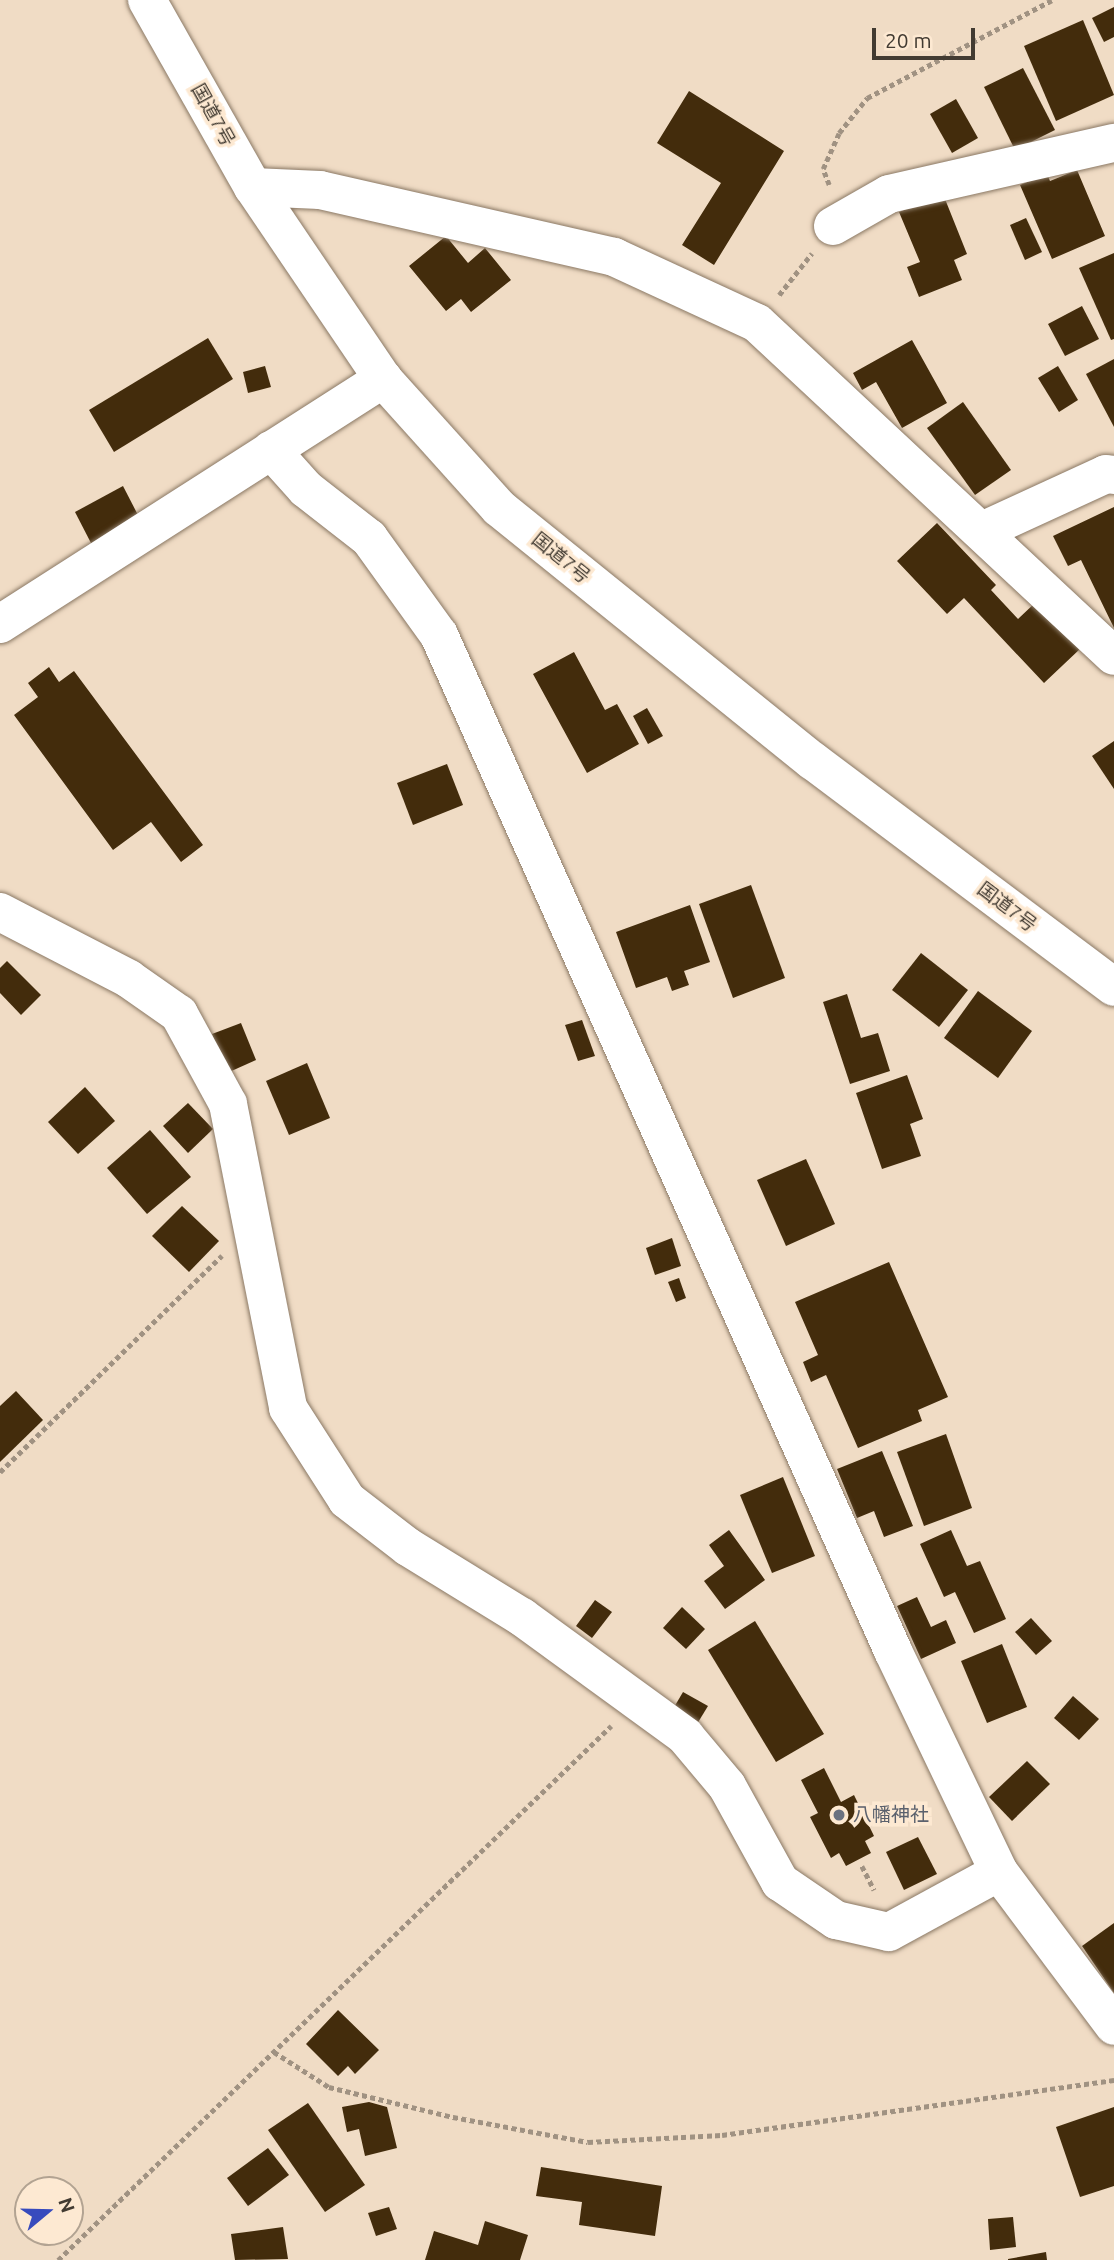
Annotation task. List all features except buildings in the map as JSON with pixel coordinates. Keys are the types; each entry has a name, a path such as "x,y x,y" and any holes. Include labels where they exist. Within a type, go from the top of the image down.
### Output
{"main road":[{"name":"国道7号","path":"147,0 253,187 383,379 499,508 813,761 1114,987"},
{"path":"833,226 889,194 1114,143"},
{"path":"253,187 320,190 614,257 757,323 1114,656"},
{"path":"0,624 383,379"},
{"path":"271,450 306,489 369,538 439,635 893,1651 999,1872 1114,2026"},
{"path":"982,531 1106,474 1114,475"},
{"path":"0,912 129,979 179,1014 228,1104 288,1408 346,1500 408,1547 522,1617 639,1699 685,1736 727,1786 780,1882 836,1920 889,1932 999,1872"}],"path":[{"path":"757,323 833,226 834,202 823,169 839,133 867,98 1052,0"},
{"path":"0,1472 253,1225"},
{"path":"58,2260 639,1699"},
{"path":"274,2052 329,2087 453,2117 588,2142 722,2135 1114,2080"}],"place":[{"name":"八幡神社","path":"839,1815"}]}
